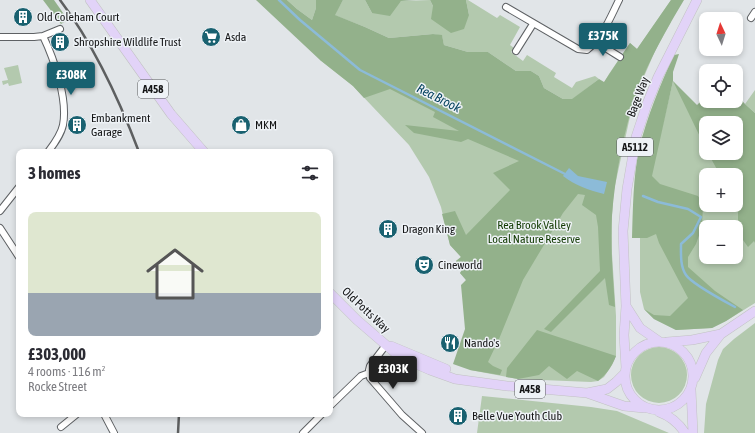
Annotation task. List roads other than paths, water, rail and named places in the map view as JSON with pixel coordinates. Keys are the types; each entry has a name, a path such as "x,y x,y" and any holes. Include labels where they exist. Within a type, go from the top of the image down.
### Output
{"main road":[{"name":"A458","path":"90,0 172,114 201,149"},
{"name":"Bage Way","path":"626,370 624,335 626,306 623,231 627,190 636,137 658,77 697,0"},
{"name":"Old Potts Way","path":"333,296 357,320 400,357 455,379 539,390 587,393 607,389 616,382 626,370"},
{"path":"626,306 640,328 662,342 675,346 686,356 693,370 693,433"},
{"name":"A458","path":"651,409 668,410 678,405 687,396 706,352 721,334 755,311"},
{"name":"A458","path":"626,370 632,356 646,345 662,342 692,340 721,334"},
{"path":"626,370 626,384 629,392 637,403 668,416 680,425 685,433"},
{"name":"Old Potts Way","path":"587,393 624,406 651,409"}],"street":[{"path":"506,7 578,49 587,50 596,42 605,28 619,0"},
{"path":"751,18 755,12"},
{"path":"516,51 533,24"},
{"path":"0,37 20,38 43,36 60,29"},
{"path":"43,36 52,55 57,73 64,113 63,126 59,137 50,149"},
{"path":"596,42 620,58"},
{"path":"0,211 16,191"},
{"path":"0,228 16,252"},
{"path":"386,345 370,366 370,378 402,415 422,433"},
{"path":"333,403 361,376 369,373"},
{"path":"61,427 73,417"},
{"path":"106,417 114,433"},
{"path":"303,433 319,417"}],"water":[{"path":"569,168 578,176 607,182 604,194 583,187 563,176"}],"waterway":[{"name":"Rea Brook","path":"279,0 300,20 360,70 567,175"},
{"name":"Rea Brook","path":"643,196 658,202 688,209 701,217 693,233 681,244 681,260 684,271 689,279 735,307"}],"railway":[{"path":"60,0 84,35 105,73 138,149"},
{"path":"178,433 179,417"}],"place":[{"name":"Old Coleham Court","path":"23,17"},
{"name":"Asda","path":"211,37"},
{"name":"Shropshire Wildlife Trust","path":"60,42"},
{"name":"Embankment Garage","path":"77,125"},
{"name":"MKM","path":"241,125"},
{"name":"Dragon King","path":"388,229"},
{"name":"Cineworld","path":"424,265"},
{"name":"Nando's","path":"450,343"},
{"name":"Belle Vue Youth Club","path":"458,416"}],"park label":[{"name":"Rea Brook Valley Local Nature Reserve","path":"534,232"}]}
